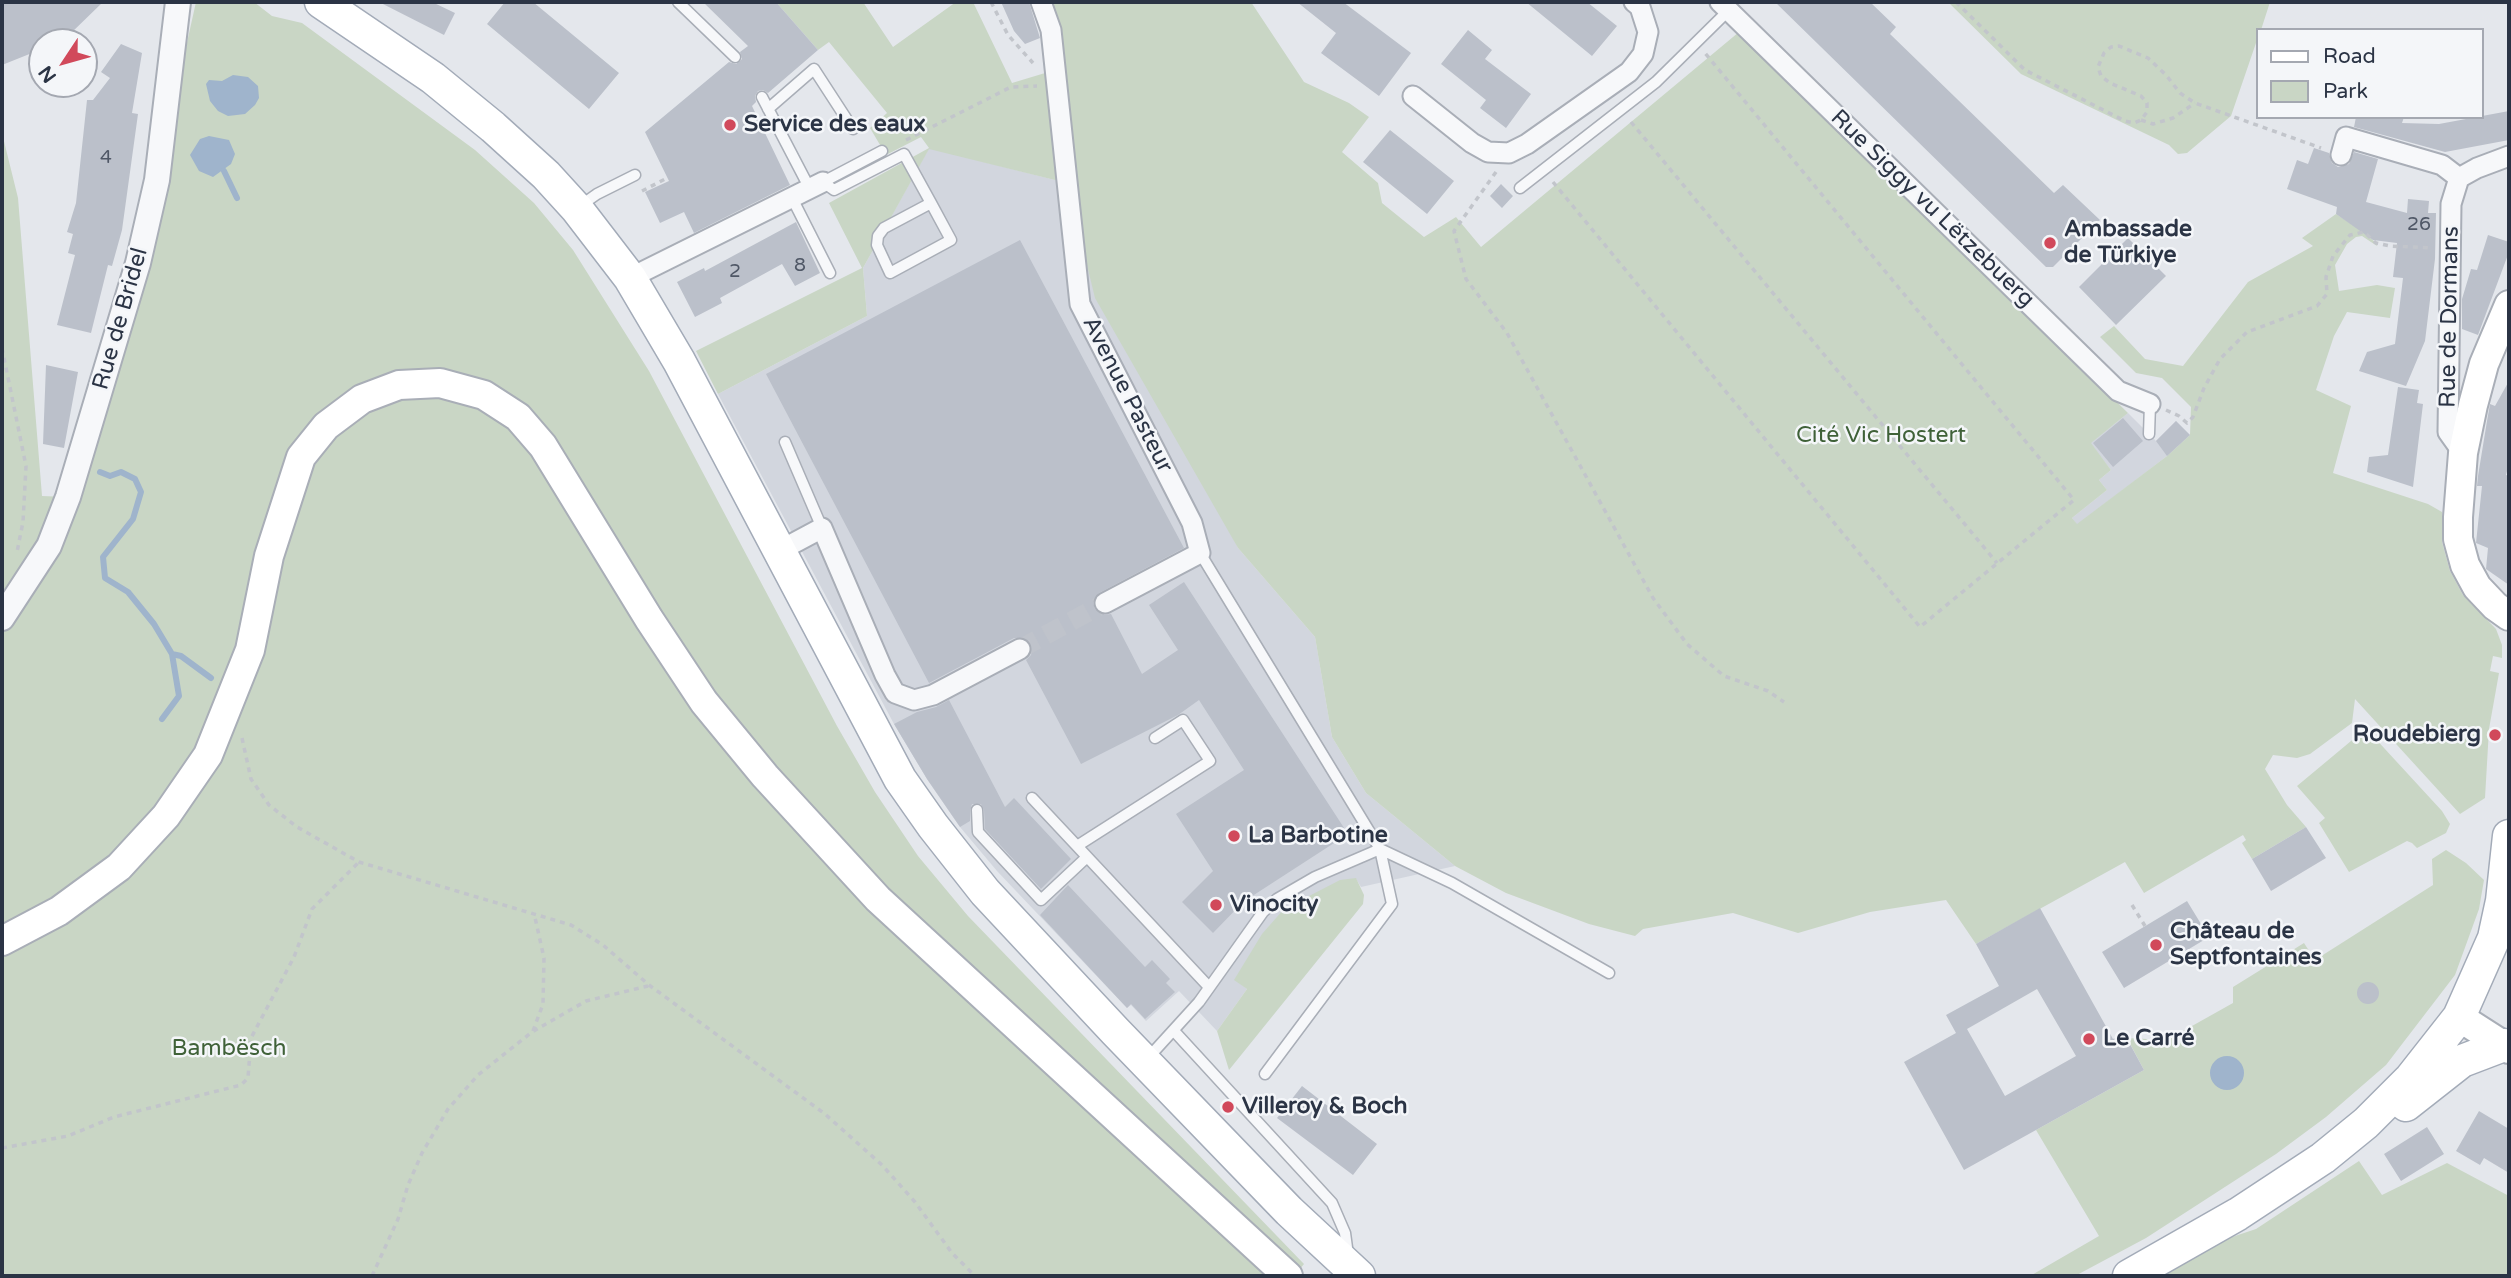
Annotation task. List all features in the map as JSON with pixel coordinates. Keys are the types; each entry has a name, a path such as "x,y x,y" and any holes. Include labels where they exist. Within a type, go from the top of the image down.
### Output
{"main road":[{"path":"321,2 443,86 546,175 577,209 630,278 680,361 900,779 933,826 985,892 1279,1201 1355,1273"},
{"path":"2509,305 2484,364 2463,453 2458,539 2465,565 2477,587 2509,616"},
{"path":"2,941 59,911 119,867 166,817 208,755 250,650 269,556 301,457 326,426 362,399 399,385 440,383 484,395 518,417 543,446 649,619 704,702 820,838 878,899 1288,1276"},
{"path":"2129,1276 2154,1268 2323,1158 2366,1123 2411,1078 2459,1017 2494,938 2502,901 2509,836"},
{"path":"2459,1017 2507,1043"},
{"path":"2366,1123 2395,1112 2462,1061 2507,1043"}],"street":[{"name":"Rue de Bridel","path":"2,618 49,546 81,454 138,263 154,192 178,2"},
{"name":"Avenue Pasteur","path":"1041,2 1051,30 1080,304 1192,523 1200,553"},
{"path":"1413,96 1472,143 1488,152 1509,153 1527,144 1629,72 1643,54 1648,32 1642,4"},
{"name":"Rue Siggy vu Lëtzebuerg","path":"1724,6 2118,391 2150,404"},
{"path":"2341,155 2346,136 2442,165 2459,178 2509,156"},
{"name":"Rue de Dormans","path":"2459,178 2451,204 2448,432 2463,453"},
{"path":"630,278 816,186"},
{"path":"779,551 822,528 895,693 914,700 933,695 1020,649"},
{"path":"1105,603 1200,553"}],"lane":[{"path":"678,2 735,57"},
{"path":"1520,188 1656,82 1697,43 1724,6"},
{"path":"768,109 814,69 853,129"},
{"path":"762,97 816,186 834,190 904,154 931,203 951,240 890,273 877,245 878,236 884,229 931,203"},
{"path":"816,186 882,151"},
{"path":"577,209 597,194 635,175"},
{"path":"792,198 830,274"},
{"path":"2150,404 2150,434"},
{"path":"785,442 822,528"},
{"path":"1200,553 1380,849 1392,904 1265,1073"},
{"path":"1077,846 1210,761 1183,720 1155,738"},
{"path":"1031,798 1209,987"},
{"path":"977,810 978,832 1041,900 1087,857"},
{"path":"1145,1061 1174,1031 1209,987 1254,922 1278,899 1315,877 1380,849 1452,883 1609,972"},
{"path":"1174,1031 1332,1202 1345,1233 1355,1273"}],"path":[{"path":"991,2 1008,35 1033,62 1056,77"},
{"path":"1956,2 2025,70 2125,121 2134,123 2141,120 2147,112 2147,103 2141,96 2110,83 2101,76 2098,67 2104,52 2111,47 2119,46 2148,58 2180,93 2195,103 2341,155"},
{"path":"1543,170 1920,628 2074,500 1697,43"},
{"path":"882,151 1011,87 1056,77"},
{"path":"2141,120 2153,124 2173,118 2195,103"},
{"path":"1621,110 1997,564"},
{"path":"1509,153 1454,231 1466,279 1507,333 1653,598 1687,644 1724,676 1768,691 1784,702"},
{"path":"2179,416 2187,423 2193,416 2204,387 2220,359 2247,332 2317,306 2327,294 2328,265 2340,244 2350,235 2364,232 2376,243 2390,246 2450,249"},
{"path":"2,348 26,466 23,522 15,561"},
{"path":"224,718 243,739 251,779 269,805 297,827 359,862 571,925 603,946 649,985 825,1114 882,1164 915,1202 952,1253 975,1276"},
{"path":"2,1148 68,1136 114,1117 241,1085 248,1078 251,1038 294,957 312,909 359,862"},
{"path":"2132,905 2145,926"},
{"path":"532,1032 543,1004 544,958 534,913"},
{"path":"372,1276 398,1219 408,1185 422,1153 447,1109 478,1075 532,1032 586,1000 649,985"}],"shaded area":[{"path":"929,148 1067,183 1238,548 1315,637 1332,737 1366,793 1455,866 1361,887 1356,879 1235,979 1247,989 1217,1031 1179,991 1146,1021 1131,1005 1127,1008 997,871 960,827 894,724 718,394 867,316 863,268"},
{"path":"2128,413 2156,441 2176,421 2190,435 2077,525 2072,518 2107,490 2099,480 2111,470 2090,443"}],"green space":[{"name":"Bambësch","path":"196,2 254,2 272,16 302,23 475,150 534,203 573,250 649,371 837,726 875,792 918,856 968,916 1304,1264 1294,1276 2,1276 2,133 18,198 42,496 67,497 138,263"},
{"name":"Cité Vic Hostert","path":"776,2 863,2 893,47 956,2 973,2 1012,83 1055,70 1041,2 1251,2 1304,82 1349,103 1369,117 1342,152 1378,183 1382,203 1424,237 1456,217 1481,247 1739,32 2128,413 2091,443 2111,470 2099,480 2107,490 2072,518 2077,524 2167,456 2190,435 2191,407 2162,378 2136,373 2100,337 2114,326 2145,359 2183,366 2248,282 2313,246 2302,238 2336,214 2364,232 2377,246 2362,236 2347,244 2335,265 2339,291 2377,285 2395,288 2390,318 2347,312 2334,336 2316,390 2351,406 2333,473 2428,504 2442,512 2442,542 2450,571 2463,595 2496,629 2502,645 2502,658 2493,656 2490,671 2499,673 2489,729 2485,798 2460,814 2355,699 2352,723 2310,754 2297,758 2273,755 2265,769 2287,805 2306,827 2252,859 2242,843 2246,840 2243,835 2144,893 2125,862 1976,944 1946,900 1870,912 1798,933 1733,913 1643,929 1635,936 1589,924 1506,893 1455,866 1366,793 1332,737 1315,637 1238,548 1095,298 1067,183 929,149 863,268 867,316 718,394 696,351 862,268 829,203 929,148 921,137 886,155 870,128 887,113 829,42 818,50"},
{"path":"1948,2 2270,2 2262,28 2256,28 2256,43 2231,116 2187,153 2178,154 2169,145 2021,74"},
{"path":"2364,733 2373,736 2442,811 2450,824 2446,833 2417,848 2407,841 2349,872 2319,823 2325,818 2297,786"},
{"path":"2446,850 2466,863 2484,880 2479,909 2455,975 2386,1065 2326,1117 2276,1154 2146,1238 2075,1276 2030,1276 2099,1236 2036,1130 2144,1070 2127,1038 2167,1040 2233,1003 2233,987 2304,943 2315,960 2433,885 2432,859"},
{"path":"1356,878 1364,895 1363,904 1229,1070 1217,1031 1247,989 1234,980 1262,934 1284,909 1340,880"},
{"path":"2359,1161 2382,1195 2447,1163 2509,1196 2509,1276 2164,1276 2174,1267 2220,1241 2256,1229"}],"water":[{"path":"233,75 248,77 258,86 259,98 245,114 228,116 218,111 210,101 206,84 209,80 222,81"},
{"path":"209,136 229,140 235,154 231,164 213,177 199,171 190,155 200,139"},
{"path":"2227,1056 2239,1061 2244,1073 2239,1085 2227,1090 2215,1085 2210,1073 2215,1061"}],"building":[{"path":"2,2 103,2 76,28 28,28 28,55 2,65"},
{"path":"379,2 432,2 455,13 444,35"},
{"path":"505,2 533,2 619,73 589,109 487,24"},
{"name":"Service des eaux","path":"703,2 776,2 818,50 768,93 758,91 756,102 752,106 790,185 694,233 684,212 660,223 645,192 669,181 645,132 729,62 736,64 742,59 740,52 748,46"},
{"path":"1001,2 1029,2 1040,38 1025,44 1014,31"},
{"path":"1297,2 1343,2 1411,53 1379,96 1321,53 1336,33"},
{"path":"1526,2 1587,2 1617,26 1592,56"},
{"path":"1775,2 1870,2 1896,27 1890,34 2054,193 2063,185 2100,220 2053,267 2046,267"},
{"path":"1468,30 1492,50 1485,59 1531,94 1506,128 1480,108 1486,100 1441,64"},
{"path":"121,44 142,53 132,113 138,114 122,230 112,266 108,265 91,333 57,325 75,255 68,253 73,234 67,232 76,203 87,100 98,98 98,94 110,78 101,72"},
{"path":"2509,111 2509,140 2445,152 2354,127 2356,119 2403,119 2402,123 2439,124 2483,119 2483,116"},
{"path":"1390,130 1454,181 1427,214 1363,162"},
{"path":"2314,148 2329,153 2332,163 2338,167 2349,164 2354,152 2378,159 2366,202 2407,213 2408,199 2429,201 2428,213 2436,213 2435,259 2425,341 2406,386 2359,371 2367,352 2395,344 2403,278 2393,277 2397,243 2373,240 2336,214 2337,207 2287,189 2297,160 2308,164"},
{"path":"1501,184 1513,196 1502,208 1490,196"},
{"path":"796,222 820,273 795,286 782,264 720,298 722,303 695,317 677,282 704,268 705,271"},
{"path":"2488,235 2509,242 2509,252 2478,335 2462,329 2462,299 2471,269 2477,270"},
{"path":"2128,238 2166,276 2116,325 2079,287"},
{"path":"1020,240 1184,548 1099,593 1093,602 1095,609 1104,615 1111,614 1142,674 1178,650 1149,605 1184,582 1348,834 1243,902 1213,933 1182,902 1213,871 1176,814 1244,770 1199,700 1178,715 1081,764 1026,660 1032,649 1026,638 1014,638 929,683 766,374"},
{"path":"46,365 78,372 64,448 43,444"},
{"path":"2509,381 2509,463 2506,475 2509,476 2509,585 2486,569 2488,548 2476,543 2482,486 2477,486 2478,476 2490,404 2495,406"},
{"path":"2398,387 2419,390 2417,403 2423,404 2413,487 2367,472 2369,457 2388,455"},
{"path":"2123,418 2143,441 2113,467 2093,443"},
{"path":"2176,421 2190,435 2167,456 2156,441"},
{"path":"949,700 1005,807 1014,798 1071,859 1041,889 985,829 981,804 972,804 970,821 960,827 894,724"},
{"path":"2306,827 2326,858 2271,891 2252,859"},
{"path":"1068,885 1145,967 1152,960 1170,979 1166,983 1175,992 1145,1019 1131,1004 1127,1008 1040,915"},
{"name":"Château de Septfontaines","path":"2187,901 2209,937 2124,988 2102,952"},
{"name":"Le Carré","path":"2040,908 2113,1039 2124,1033 2144,1070 1964,1170 1904,1062 1956,1033 1946,1015 1999,986 1976,944","holes":["2037,989 2076,1056 2005,1096 1967,1029"]},
{"path":"2368,982 2376,985 2379,993 2376,1001 2368,1004 2360,1001 2357,993 2360,985"},
{"path":"1302,1086 1377,1144 1353,1175 1277,1118"},
{"path":"2479,1111 2509,1129 2509,1173 2484,1158 2480,1165 2456,1151"},
{"path":"2427,1127 2444,1154 2401,1181 2384,1154"}],"waterway":[{"path":"224,171 237,198"},
{"path":"100,472 110,476 121,472 135,479 141,492 133,519 103,557 105,578 128,592 154,624 172,654 179,696 162,719"},
{"path":"172,654 181,656 211,678"}],"tunnel":[{"path":"1020,649 1105,603"}],"place":[{"name":"Service des eaux","path":"730,125"},
{"name":"Ambassade de Türkiye","path":"2050,243"},
{"name":"Roudebierg","path":"2495,735"},
{"name":"La Barbotine","path":"1234,836"},
{"name":"Vinocity","path":"1216,905"},
{"name":"Château de Septfontaines","path":"2156,945"},
{"name":"Le Carré","path":"2089,1039"},
{"name":"Villeroy & Boch","path":"1228,1107"}]}
